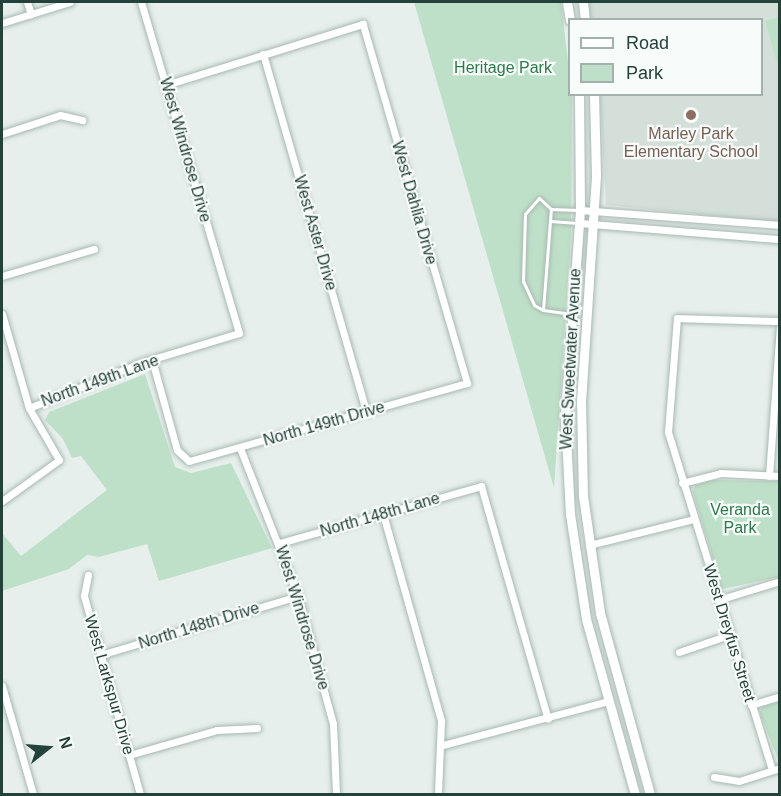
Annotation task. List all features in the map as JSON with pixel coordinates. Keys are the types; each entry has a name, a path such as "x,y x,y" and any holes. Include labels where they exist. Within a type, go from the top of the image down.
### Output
{"street":[{"path":"27,2 30,14"},
{"path":"2,23 70,2"},
{"name":"West Windrose Drive","path":"141,2 238,333"},
{"path":"567,2 570,18"},
{"path":"583,2 585,18"},
{"name":"West Dahlia Drive","path":"263,54 363,24 467,383"},
{"path":"166,85 263,54"},
{"name":"West Aster Drive","path":"263,54 366,412"},
{"name":"West Sweetwater Avenue","path":"579,96 580,210 565,416 570,514 586,619 635,795"},
{"name":"West Sweetwater Avenue","path":"594,96 594,212 581,410 589,545 600,613 651,795"},
{"path":"2,134 60,116 82,120"},
{"path":"580,210 780,225"},
{"path":"579,223 780,239"},
{"path":"2,276 94,249"},
{"path":"2,314 29,408 59,460 2,501"},
{"name":"West Dreyfus Street","path":"776,769 751,705 668,432 677,318 780,321"},
{"path":"769,476 780,327"},
{"name":"North 149th Lane","path":"29,408 152,360 238,333"},
{"name":"North 149th Drive","path":"152,360 182,458 189,461 467,383"},
{"name":"West Windrose Drive","path":"240,448 252,489 280,543 298,596 333,724 336,795"},
{"path":"682,483 721,473 780,477"},
{"name":"North 148th Lane","path":"280,543 481,486 548,718"},
{"path":"383,514 443,745 438,795"},
{"path":"589,545 693,519"},
{"name":"West Larkspur Drive","path":"88,575 84,597 140,795"},
{"path":"718,600 780,581"},
{"name":"North 148th Drive","path":"100,655 298,596"},
{"path":"679,652 729,635"},
{"path":"2,686 33,795"},
{"path":"751,705 780,696"},
{"path":"443,745 608,701"},
{"path":"129,755 216,730 256,728"},
{"path":"714,777 739,781 776,769"}],"lane":[{"path":"572,314 543,310 534,305 524,281 525,214 539,198 551,208 580,210"},
{"path":"543,310 551,208"},
{"path":"550,221 579,223"}],"shaded area":[{"name":"Marley Park Elementary School","path":"588,2 779,2 779,222 606,205 600,96 763,96 763,18 590,18"}],"green space":[{"name":"Heritage Park","path":"414,2 561,2 568,62 568,96 572,96 571,235 554,488"},
{"path":"780,17 779,69 765,21"},
{"path":"145,374 175,467 191,473 231,463 272,548 159,581 147,544 99,557 87,555 69,569 2,591 2,533 21,556 107,490 81,456 72,458 63,439 45,420 49,412"},
{"name":"Veranda Park","path":"715,480 779,481 779,577 722,589 693,492 695,485"},
{"path":"780,702 779,762 760,713 762,707"}],"place":[{"name":"Marley Park Elementary School","path":"691,115"}]}
